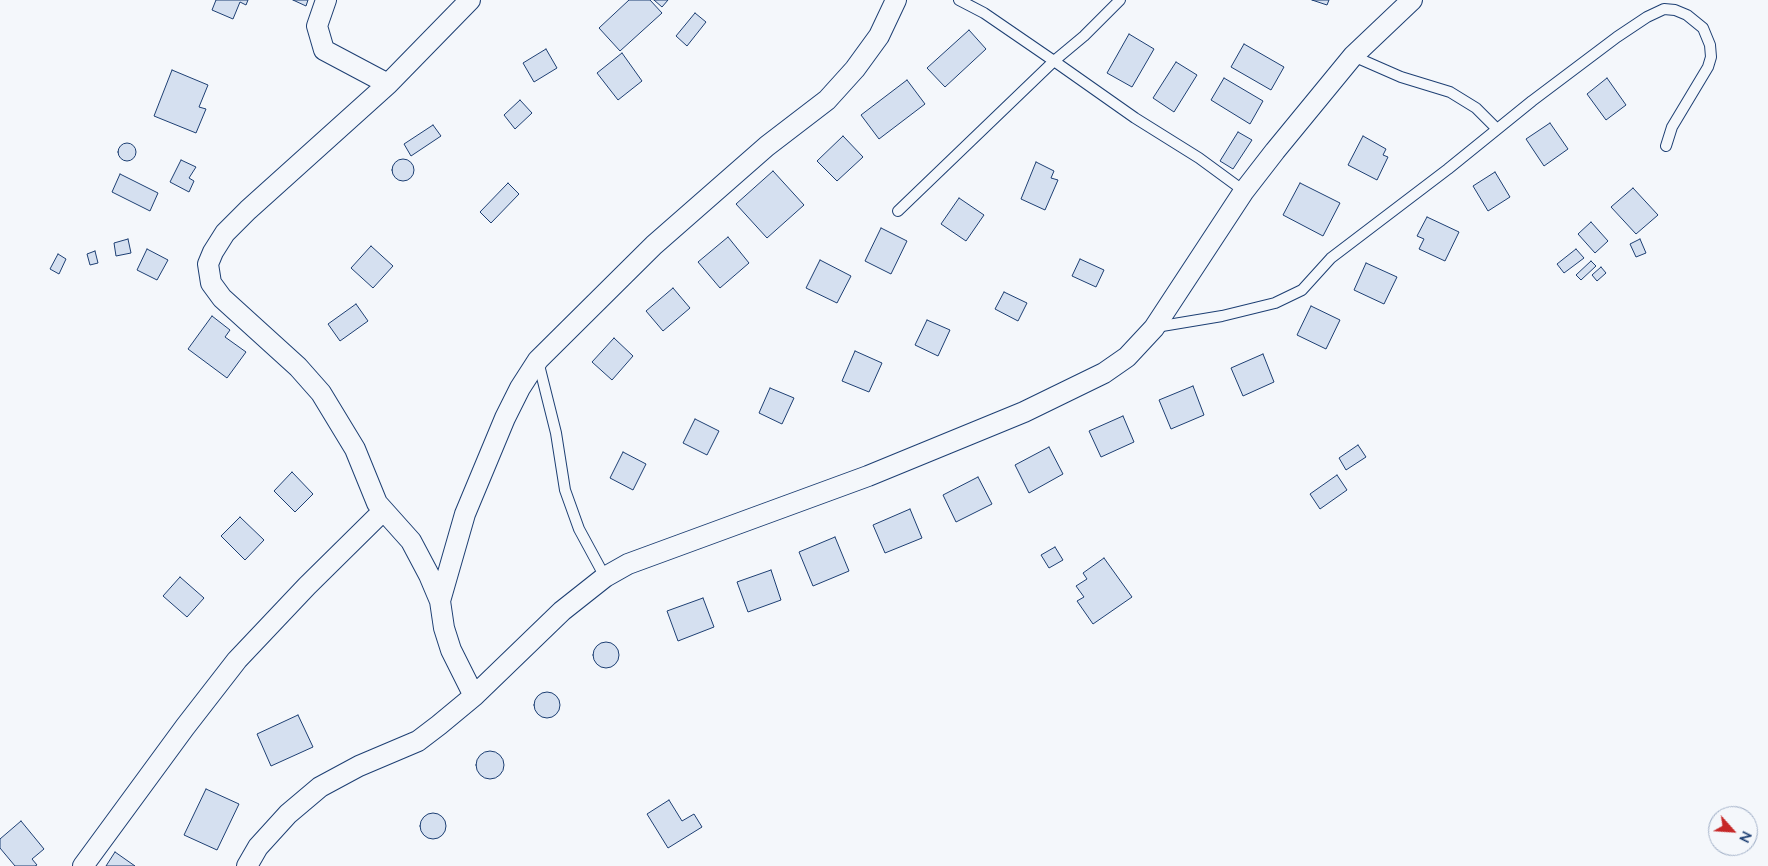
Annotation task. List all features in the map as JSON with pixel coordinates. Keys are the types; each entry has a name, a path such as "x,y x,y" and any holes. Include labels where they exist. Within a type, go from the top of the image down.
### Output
{"street":[{"path":"326,0 317,26 324,50 388,84"},
{"path":"470,0 388,84 248,210 226,233 213,252 208,264 211,283 222,298 298,367 321,393 355,449 372,494 383,510 411,541 440,601 444,628 458,668 474,696"},
{"path":"440,601 465,514 505,418 520,388 538,360 551,344 654,244 767,146 827,100 855,69 879,36 896,0"},
{"path":"247,866 258,846 282,820 320,787 360,766 418,740 474,696 562,611 605,577 628,564 868,476 1024,412 1104,373 1128,357 1154,328 1244,191 1275,151 1353,56 1412,0"},
{"path":"83,866 185,727 237,660 383,510"}],"lane":[{"path":"959,0 984,13 1244,191"},
{"path":"898,211 1120,0"},
{"path":"1154,328 1222,316 1275,303 1302,290 1331,258 1448,169 1497,129 1617,37 1647,17 1664,9 1675,10 1687,15 1703,28 1710,45 1711,57 1708,68 1672,127 1666,146"},
{"path":"1353,56 1401,77 1450,92 1476,108 1497,129"},
{"path":"538,360 556,433 565,490 579,529 605,577"}],"building":[{"path":"216,0 248,0 246,5 240,2 233,19 212,10"},
{"path":"293,0 308,0 306,6"},
{"path":"629,0 650,0 662,13 620,51 599,28"},
{"path":"654,0 668,0 662,7"},
{"path":"1312,0 1329,0 1327,5"},
{"path":"695,13 706,22 687,46 676,36"},
{"path":"969,30 986,49 945,87 927,68"},
{"path":"1129,34 1154,49 1132,87 1107,73"},
{"path":"1244,44 1284,67 1271,90 1231,67"},
{"path":"546,49 557,68 534,82 523,63"},
{"path":"622,53 642,81 618,100 597,73"},
{"path":"1176,62 1197,75 1174,112 1153,98"},
{"path":"172,70 208,85 199,107 206,109 196,133 154,116"},
{"path":"1224,78 1263,101 1250,124 1211,100"},
{"path":"1607,78 1626,105 1606,120 1587,94"},
{"path":"907,80 925,104 879,139 861,115"},
{"path":"520,100 532,113 515,129 504,115"},
{"path":"1550,123 1568,149 1544,166 1526,139"},
{"path":"433,125 441,136 411,156 404,144"},
{"path":"1238,132 1252,140 1233,169 1220,161"},
{"path":"843,136 863,157 837,181 817,161"},
{"path":"1363,136 1386,149 1383,155 1388,157 1377,180 1348,165"},
{"path":"127,143 133,146 136,152 133,158 127,161 121,158 118,152 121,146"},
{"path":"403,159 411,162 414,170 411,178 403,181 395,178 392,170 395,162"},
{"path":"181,160 196,167 189,178 194,181 189,192 170,182"},
{"path":"1036,162 1054,171 1051,178 1058,180 1045,210 1021,199"},
{"path":"773,171 804,205 767,238 736,204"},
{"path":"1495,172 1510,197 1488,211 1473,186"},
{"path":"120,174 158,193 150,211 112,192"},
{"path":"508,183 519,194 491,223 480,212"},
{"path":"1300,183 1340,203 1323,236 1283,215"},
{"path":"1633,188 1658,215 1636,234 1611,207"},
{"path":"959,198 984,215 966,241 941,224"},
{"path":"1427,217 1459,232 1445,261 1419,249 1424,239 1417,236"},
{"path":"1591,222 1608,241 1595,253 1578,234"},
{"path":"881,228 907,241 891,274 865,261"},
{"path":"728,237 749,263 720,288 698,262"},
{"path":"128,239 131,253 116,256 114,243"},
{"path":"1640,239 1646,253 1636,257 1630,244"},
{"path":"371,246 393,266 373,288 351,268"},
{"path":"147,249 168,260 157,280 137,270"},
{"path":"1576,249 1584,258 1564,273 1557,264"},
{"path":"95,251 98,263 90,265 87,254"},
{"path":"58,254 66,259 59,274 50,269"},
{"path":"1080,259 1104,270 1096,287 1072,276"},
{"path":"820,260 851,276 837,303 806,288"},
{"path":"1591,261 1596,266 1581,280 1576,275"},
{"path":"1366,263 1397,277 1384,304 1354,290"},
{"path":"1601,267 1606,273 1597,281 1592,275"},
{"path":"673,288 690,308 663,331 646,311"},
{"path":"1004,292 1027,303 1018,321 995,309"},
{"path":"356,304 368,321 340,341 328,324"},
{"path":"1311,306 1340,320 1326,349 1297,335"},
{"path":"212,316 230,330 225,337 246,352 227,378 188,349"},
{"path":"927,320 950,330 938,356 915,345"},
{"path":"614,338 633,356 612,380 592,362"},
{"path":"855,351 882,363 869,392 842,381"},
{"path":"1263,354 1274,382 1243,396 1231,368"},
{"path":"1193,386 1204,415 1171,429 1159,400"},
{"path":"770,388 794,398 782,424 759,413"},
{"path":"1123,416 1134,442 1101,457 1089,431"},
{"path":"695,419 719,431 707,455 683,443"},
{"path":"1358,445 1366,457 1346,470 1339,458"},
{"path":"1049,447 1063,474 1029,493 1015,465"},
{"path":"623,452 646,464 633,490 610,478"},
{"path":"292,472 313,494 295,512 274,491"},
{"path":"1337,475 1347,490 1320,509 1310,494"},
{"path":"978,477 992,504 956,522 943,495"},
{"path":"910,509 922,538 885,553 873,525"},
{"path":"240,517 264,540 245,560 221,536"},
{"path":"835,537 849,571 813,586 799,552"},
{"path":"1055,547 1063,560 1049,568 1041,555"},
{"path":"1104,558 1132,597 1093,624 1077,601 1084,597 1076,586 1087,579 1083,573"},
{"path":"771,570 781,600 748,612 737,582"},
{"path":"180,577 204,598 187,617 163,596"},
{"path":"703,598 714,627 678,641 667,611"},
{"path":"606,642 615,646 619,655 615,664 606,668 597,664 593,655 597,646"},
{"path":"547,692 556,696 560,705 556,714 547,718 538,714 534,705 538,696"},
{"path":"298,715 313,747 271,766 257,734"},
{"path":"490,751 500,755 504,765 500,775 490,779 480,775 476,765 480,755"},
{"path":"206,789 239,804 217,850 184,835"},
{"path":"669,800 682,821 694,814 702,827 668,848 647,814"},
{"path":"433,813 442,817 446,826 442,835 433,839 424,835 420,826 424,817"},
{"path":"21,821 44,849 32,859 37,865 35,866 15,866 0,848 0,839"},
{"path":"115,852 135,866 106,866"}]}
